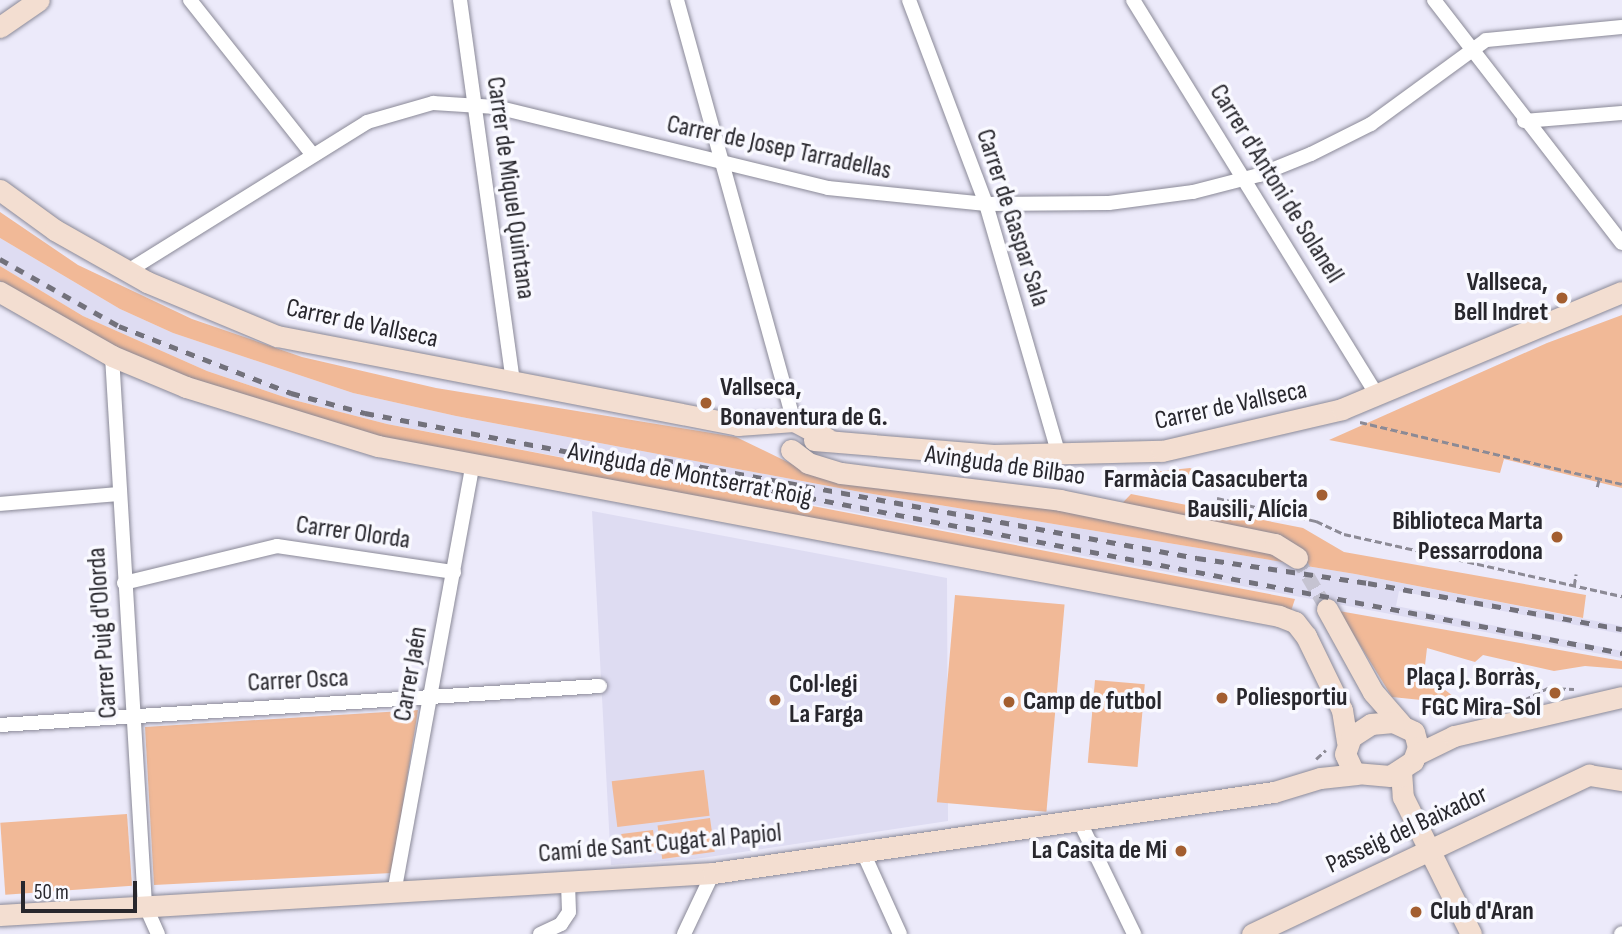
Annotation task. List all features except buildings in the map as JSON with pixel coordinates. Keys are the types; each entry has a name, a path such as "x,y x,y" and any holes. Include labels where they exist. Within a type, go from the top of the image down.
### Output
{"street":[{"path":"0,27 39,0"},
{"path":"190,0 312,154"},
{"name":"Carrer de Miquel Quintana","path":"460,0 513,383"},
{"path":"677,0 795,436"},
{"name":"Carrer de Gaspar Sala","path":"909,0 986,204 1059,455"},
{"name":"Carrer d'Antoni de Solanell","path":"1133,0 1377,395"},
{"path":"1434,0 1472,47 1524,121 1622,243"},
{"path":"1472,47 1498,38 1622,27"},
{"name":"Carrer de Josep Tarradellas","path":"128,271 366,122 405,108 433,103 474,104 828,188 986,204 1109,203 1193,192 1245,178 1311,154 1371,124 1452,67 1472,47"},
{"path":"1524,121 1622,113"},
{"name":"Carrer de Vallseca","path":"0,190 55,230 128,271 278,336 795,436 993,455 1162,451 1342,409 1622,292"},
{"name":"Avinguda de Montserrat Roig","path":"0,292 113,356 284,420 378,446 1279,616 1294,622 1306,636 1342,710 1340,746"},
{"name":"Carrer Puig d'Olorda","path":"113,356 118,494 145,905"},
{"name":"Avinguda de Bilbao","path":"795,436 825,469 1060,500 1275,544 1297,558"},
{"name":"Carrer Jaén","path":"394,893 433,697 473,463"},
{"path":"0,504 118,494"},
{"name":"Carrer Olorda","path":"124,583 277,546 454,572"},
{"path":"1327,608 1373,692 1407,728 1417,754"},
{"name":"Carrer Osca","path":"0,725 600,686"},
{"path":"1373,692 1373,723"},
{"path":"1367,776 1401,771 1417,754 1451,737 1622,697"},
{"path":"1342,710 1352,719 1451,737"},
{"path":"1314,770 1340,746 1373,723"},
{"path":"1340,746 1346,761 1403,797"},
{"name":"Camí de Sant Cugat al Papiol","path":"0,915 713,873 1274,792 1314,770 1367,776"},
{"path":"1401,771 1403,797 1471,934"},
{"name":"Passeig del Baixador","path":"1252,934 1585,777 1600,774 1622,780"},
{"path":"1079,820 1134,934"},
{"path":"862,850 899,933"},
{"path":"684,934 713,873"},
{"path":"540,934 561,924 569,912 568,882"},
{"path":"145,905 158,934"}],"path":[{"path":"1342,409 1353,421 1622,484"},
{"path":"1597,487 1599,479"},
{"path":"1217,499 1315,522 1344,534 1622,596"},
{"path":"1574,586 1576,574"},
{"path":"1520,701 1548,688 1583,689"},
{"path":"1314,770 1340,746"}],"shaded area":[{"path":"0,212 78,265 192,319 302,357 436,388 736,437 802,469 1111,515 1131,494 1303,528 1344,552 1586,595 1583,618 1355,574 855,491 456,416 353,393 173,333 120,309 0,238"},
{"path":"0,238 120,309 173,333 353,393 456,416 855,491 1355,574 1622,626 1622,634 1399,591 1396,606 1622,651 1622,658 387,424 290,399 207,371 83,316 0,266"},
{"path":"0,266 83,316 207,371 290,399 387,424 1295,599 1291,611 350,431 217,392 131,355 0,281"},
{"path":"1622,315 1622,488 1504,459 1500,473 1329,440 1547,343"},
{"path":"1190,468 1222,483 1220,489 1134,474"},
{"name":"Col·legi La Farga","path":"592,511 947,578 948,821 695,859 611,865"},
{"name":"Camp de futbol","path":"955,595 1065,605 1046,812 937,802"},
{"path":"1339,611 1622,661 1622,669 1585,666 1554,671 1483,655 1475,662 1427,648 1424,674 1457,699 1436,709 1431,701 1392,697"},
{"path":"1095,680 1145,684 1138,767 1088,763"},
{"path":"418,710 392,873 154,885 145,727"},
{"path":"704,770 710,816 617,827 612,781"},
{"path":"127,814 132,886 5,895 0,823"},
{"path":"710,818 715,852 662,859 658,825"},
{"path":"653,830 656,853 624,857 621,834"}],"tunnel":[{"path":"1297,558 1327,609"}],"railway":[{"path":"0,259 119,326 291,393 365,413 1622,653"},
{"path":"664,460 1197,558 1368,583 1622,629"}],"place":[{"name":"Vallseca, Bell Indret","path":"1562,298"},
{"name":"Vallseca, Bonaventura de G.","path":"706,403"},
{"name":"Farmàcia Casacuberta Bausili, Alícia","path":"1322,495"},
{"name":"Biblioteca Marta Pessarrodona","path":"1557,537"},
{"name":"Plaça J. Borràs, FGC Mira-Sol","path":"1555,693"},
{"name":"Poliesportiu","path":"1222,698"},
{"name":"Col·legi La Farga","path":"775,700"},
{"name":"Camp de futbol","path":"1009,702"},
{"name":"La Casita de Mi","path":"1181,851"},
{"name":"Club d'Aran","path":"1416,912"}]}
